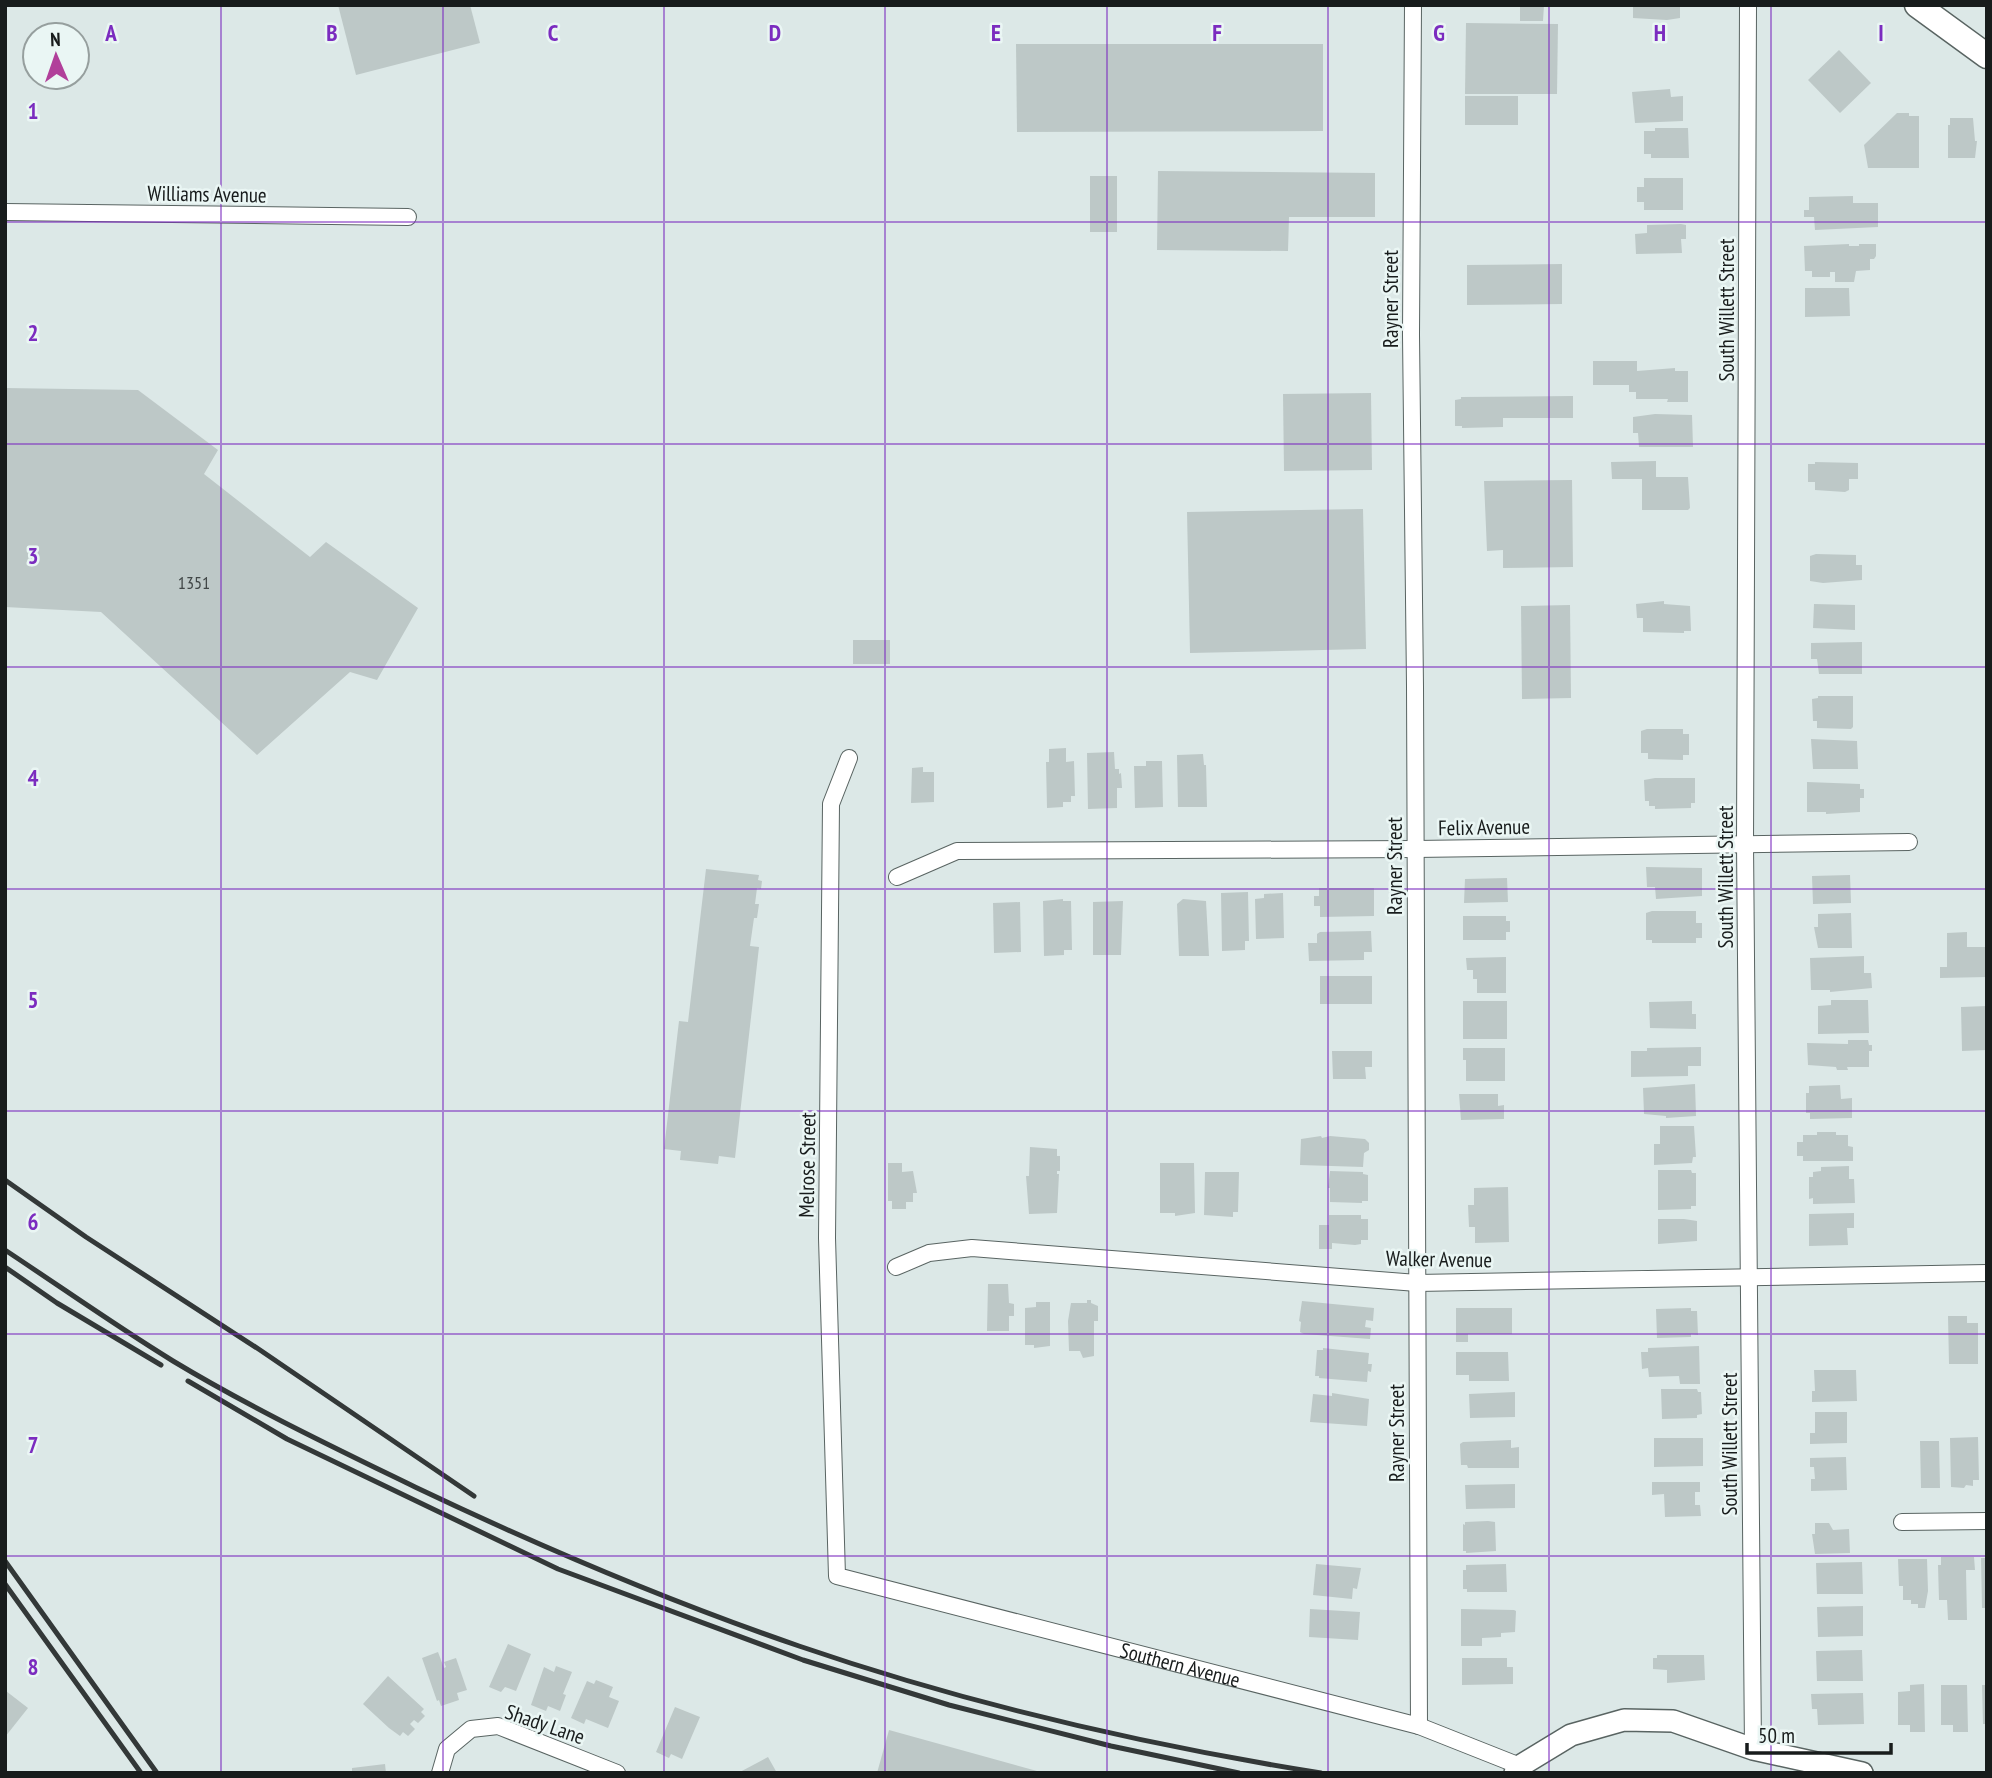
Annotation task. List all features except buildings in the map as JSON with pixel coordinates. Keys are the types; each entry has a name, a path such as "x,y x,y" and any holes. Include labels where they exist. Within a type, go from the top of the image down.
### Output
{"main road":[{"path":"1917,5 1987,56"},
{"name":"Southern Avenue","path":"1518,1770 1571,1735 1623,1720 1673,1721 1753,1749 1863,1773"}],"street":[{"name":"Rayner Street","path":"1413,5 1411,335 1419,1726"},
{"name":"South Willett Street","path":"1748,5 1745,844 1753,1749"},
{"name":"Williams Avenue","path":"5,212 408,217"},
{"name":"Melrose Street","path":"837,1576 827,1238 831,804 849,758"},
{"name":"Felix Avenue","path":"897,877 957,851 1415,849 1909,842"},
{"name":"Walker Avenue","path":"896,1267 929,1253 972,1248 1416,1283 1987,1273"},
{"path":"1902,1522 1987,1521"},
{"name":"Southern Avenue","path":"837,1576 1419,1726 1475,1747 1518,1770"},
{"name":"Shady Lane","path":"440,1773 447,1749 471,1729 498,1726 617,1773"}],"railway":[{"path":"5,1180 474,1496"},
{"path":"5,1250 152,1348 262,1411 462,1509 653,1591 799,1646 992,1704 1189,1750 1321,1773"},
{"path":"5,1267 57,1303 161,1365"},
{"path":"188,1381 287,1439 558,1569 803,1660 949,1705 1111,1746 1239,1773"},
{"path":"5,1561 157,1773"},
{"path":"5,1584 141,1773"}]}
